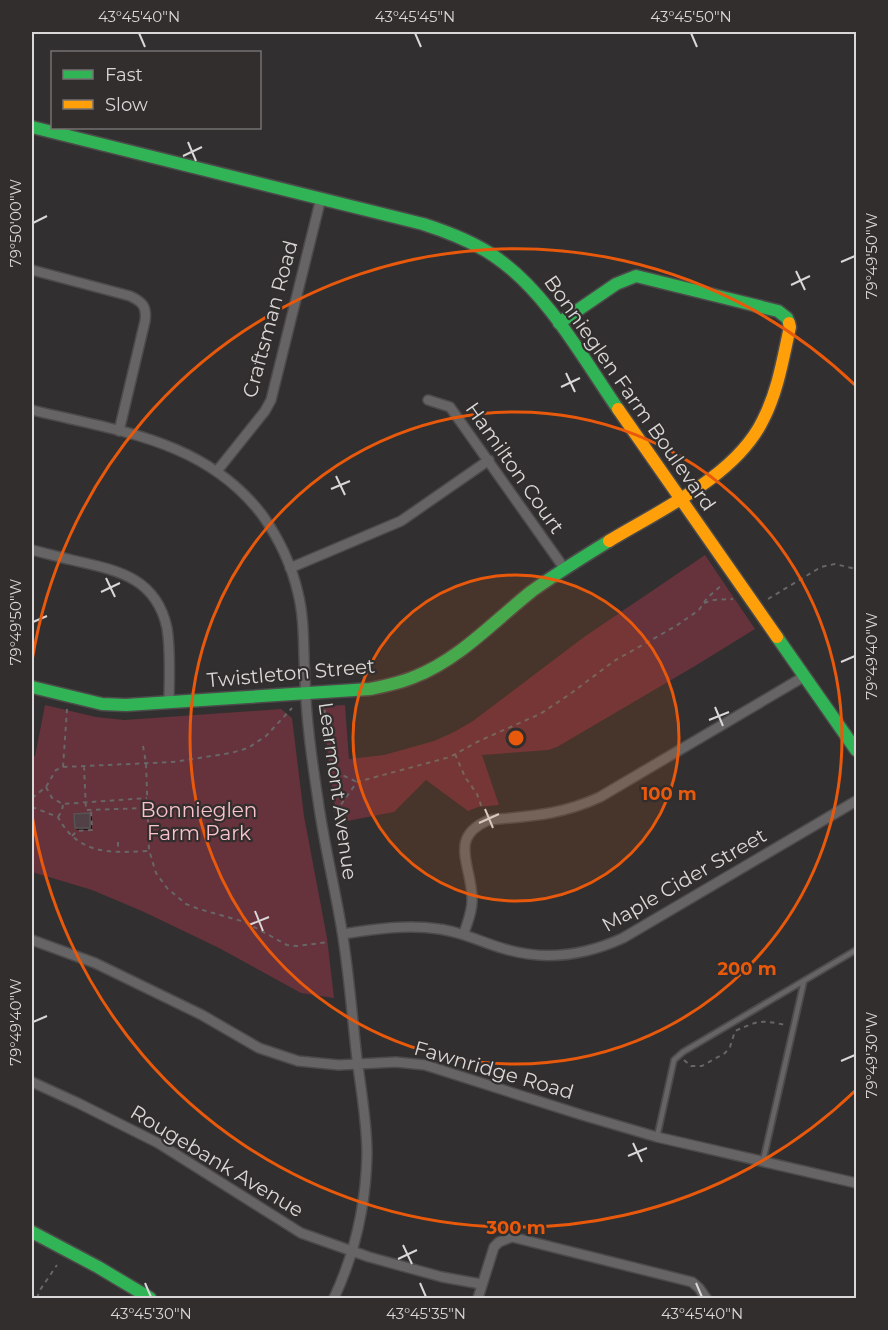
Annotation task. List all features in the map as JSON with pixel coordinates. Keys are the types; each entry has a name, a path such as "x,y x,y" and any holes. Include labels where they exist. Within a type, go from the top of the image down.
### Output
{"street":[{"name":"Bonnieglen Farm Boulevard","path":"32,127 423,224 469,240 491,253 517,273 536,292 559,323 856,750"},
{"name":"Craftsman Road","path":"218,471 271,400 321,198"},
{"path":"32,270 130,296 143,303 146,308 146,321 119,431"},
{"name":"Twistleton Street","path":"32,687 102,704 126,705 370,689 395,684 422,674 455,653 564,568 680,498 724,469 736,458 756,433 773,397 790,327 787,318 778,311 636,276 616,284 559,323"},
{"name":"Hamilton Court","path":"428,400 450,407 564,568"},
{"name":"Learmont Avenue","path":"32,410 174,447 218,471 242,492 264,519 279,543 290,568 302,611 306,693 318,803 343,934 366,1131 366,1163 360,1218 352,1251 334,1299"},
{"path":"290,568 401,521 489,460"},
{"path":"32,550 114,569 139,582 150,593 158,605 167,628 169,702"},
{"path":"464,933 472,897 464,842 469,832 478,825 489,820 566,810 582,805 805,676"},
{"name":"Maple Cider Street","path":"343,934 394,928 436,928 464,933 506,950 536,955 579,953 623,938 856,801"},
{"name":"Fawnridge Road","path":"32,940 95,963 202,1015 259,1048 298,1061 358,1064 396,1062 425,1065 657,1137 856,1184"},
{"name":"Rougebank Avenue","path":"32,1082 158,1143 301,1233 352,1251 442,1277 481,1284"},
{"path":"32,1232 98,1267 150,1299"},
{"path":"478,1299 494,1247 512,1237 692,1282 706,1299"}],"lane":[{"path":"657,1137 674,1060 683,1052 856,950"},
{"path":"763,1161 804,981"}],"path":[{"path":"768,599 821,567 836,564 856,569"},
{"path":"334,810 340,806 357,782 455,754 540,714 614,662 676,627 699,610 723,584"},
{"path":"704,603 733,599"},
{"path":"320,705 324,705 332,767 357,782"},
{"path":"32,798 46,787 56,770 63,767 172,762 220,755 248,748 266,736 292,708"},
{"path":"63,767 67,709"},
{"path":"143,746 146,763 149,850 156,873 167,888 186,903 245,922 287,945 329,942"},
{"path":"455,754 482,808"},
{"path":"84,766 86,810 148,808"},
{"path":"46,787 52,798 63,804 147,798"},
{"path":"115,800 115,809"},
{"path":"57,817 62,811 63,804"},
{"path":"32,807 57,817 72,836 94,849 118,852 149,850"},
{"path":"72,836 77,831 92,830 91,810"},
{"path":"118,842 118,852"},
{"path":"684,1060 691,1066 702,1066 725,1053 730,1047 735,1031 757,1022 786,1025"},
{"path":"37,1299 40,1290 57,1265"}],"green space":[{"path":"705,555 755,629 557,747 548,750 482,755 499,805 478,807 468,811 426,780 394,812 337,823 322,708 324,706 345,705 349,759 384,755 434,741 473,721 584,637"},
{"name":"Bonnieglen Farm Park","path":"45,705 96,717 124,720 281,709 292,718 304,816 327,938 334,998 301,993 219,948 144,912 92,890 32,872 32,756 35,756"}],"building":[{"path":"90,813 90,828 75,828 74,814"}],"traffic: fast":[{"path":"32,127 423,224 468,241 494,256 531,288 562,326 618,409"},
{"path":"559,323 616,284 636,276 778,311 787,318 789,323"},
{"path":"32,687 102,704 126,705 370,689 392,684 431,669 462,650 532,591 609,541"},
{"path":"777,637 856,750"},
{"path":"32,1232 150,1298"}],"traffic: slow":[{"path":"609,541 695,490 716,475 751,440 773,398 790,327 789,323"},
{"path":"618,409 777,637"}]}
